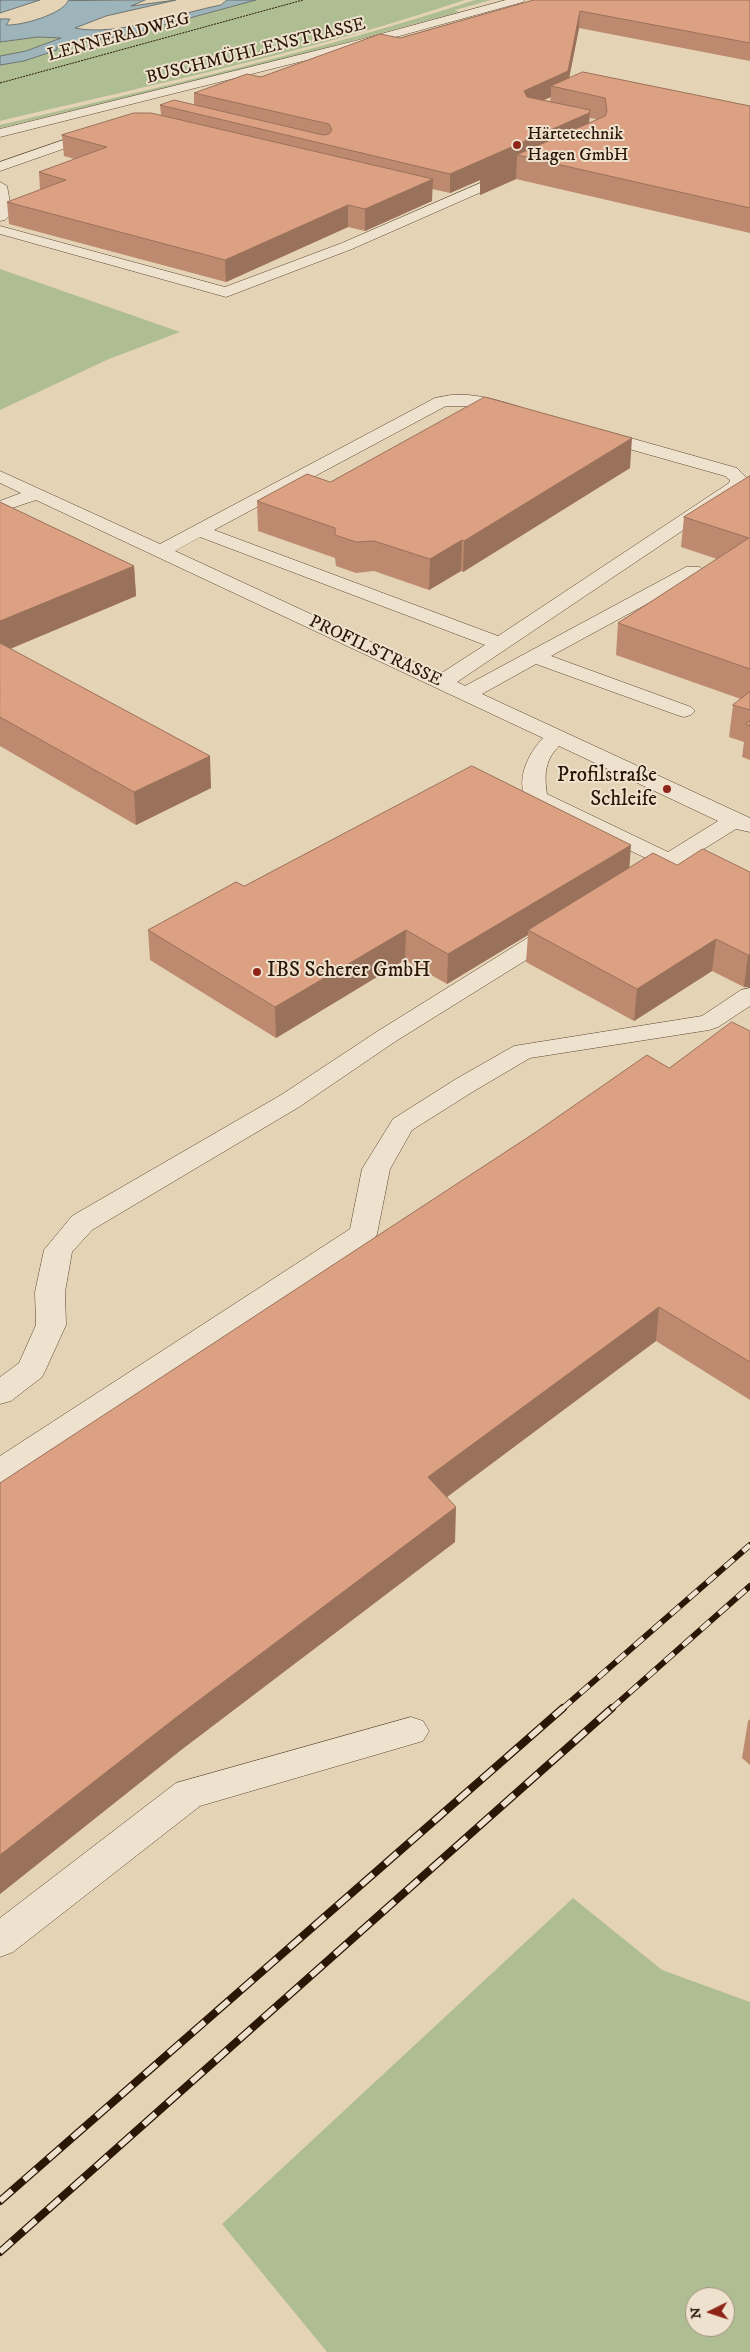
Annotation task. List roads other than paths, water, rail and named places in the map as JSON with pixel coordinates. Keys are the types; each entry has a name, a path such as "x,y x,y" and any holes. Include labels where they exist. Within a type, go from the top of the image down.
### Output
{"street":[{"name":"BUSCHMÜHLENSTRASSE","path":"0,133 368,42 519,0"},
{"path":"124,103 154,110"},
{"path":"0,181 3,166 111,127 75,115"},
{"path":"0,230 226,292 347,246 526,167"},
{"path":"0,186 5,213 0,216"},
{"path":"434,195 453,200"},
{"path":"160,551 441,402 456,398 475,400 532,416"},
{"path":"442,683 737,486 739,479 731,472 579,429"},
{"name":"PROFILSTRASSE","path":"0,476 743,824"},
{"path":"0,507 37,493"},
{"path":"198,530 501,644"},
{"path":"466,694 693,571"},
{"path":"535,657 684,711"},
{"path":"556,737 539,753 533,778 536,796 669,861"},
{"path":"619,892 669,861 743,824"},
{"path":"0,1393 30,1369 51,1325 50,1292 58,1250 82,1223 290,1100 387,1036 578,918"},
{"path":"0,1471 363,1234 376,1168 402,1125 465,1085 523,1051 709,1022 750,995"},
{"path":"0,1940 189,1794 411,1731"}],"water":[{"path":"40,0 0,13 0,1"},
{"path":"145,0 131,6 176,0 106,16 75,28 92,30 129,27 221,5 227,0 256,0 127,35 57,46 57,50 24,61 0,65 0,56 26,51 61,38 38,37 0,42 0,19 10,19 6,25 31,21 50,15 65,6 68,1"}],"railway":[{"path":"562,1709 750,1545"},
{"path":"611,1709 750,1586"},
{"path":"0,2201 563,1708"},
{"path":"0,2252 612,1708"}],"place":[{"name":"Härtetechnik Hagen GmbH","path":"517,145"},
{"name":"Profilstraße Schleife","path":"667,789"},
{"name":"IBS Scherer GmbH","path":"257,972"}]}
